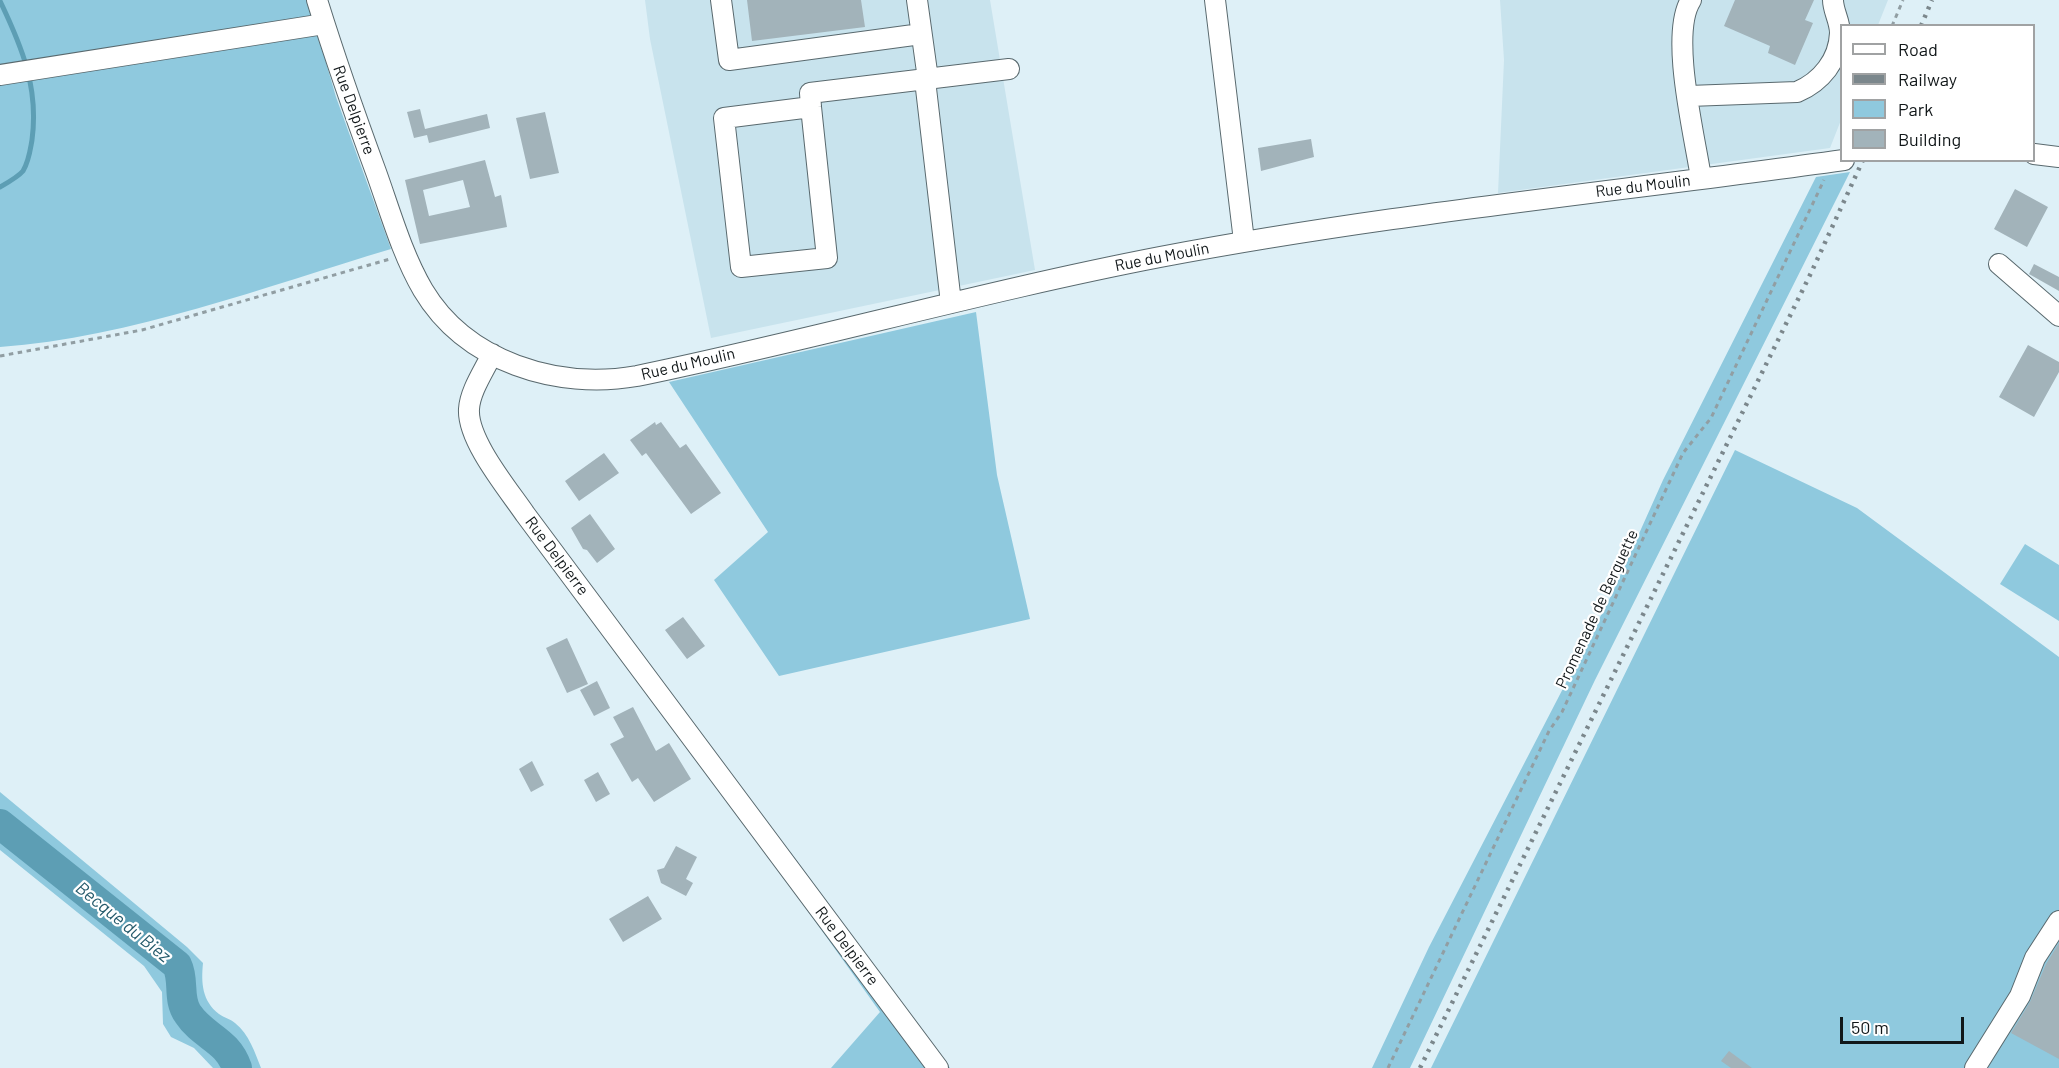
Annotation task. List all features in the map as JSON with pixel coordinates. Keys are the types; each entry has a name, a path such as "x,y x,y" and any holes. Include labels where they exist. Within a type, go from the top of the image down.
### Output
{"street":[{"name":"Rue Delpierre","path":"317,0 406,254 421,287 441,314 464,336 492,354 469,408 474,434 483,450 525,514 938,1068"},
{"path":"721,0 729,60 921,34"},
{"path":"918,0 951,303"},
{"path":"1215,0 1244,241"},
{"path":"1691,0 1681,41 1701,178"},
{"path":"1689,96 1797,92 1820,80 1828,68 1838,44 1840,32 1833,0"},
{"path":"3,75 324,24"},
{"path":"811,107 724,118 741,267 827,258 810,93 1009,69"},
{"path":"2035,154 2059,158"},
{"name":"Rue du Moulin","path":"492,354 538,373 587,381 615,380 1110,267 1244,241 1446,210 1838,161"},
{"path":"1999,264 2059,316"},
{"path":"1975,1068 2020,996 2035,958 2059,921"}],"path":[{"path":"1893,24 1903,0"},
{"name":"Promenade de Berguette","path":"1388,1068 1549,731 1562,712 1683,453 1711,418 1811,211 1838,161"},
{"path":"0,356 142,330 406,254"}],"shaded area":[{"path":"645,0 990,0 1035,270 711,338 650,39"},
{"path":"1500,0 1888,0 1878,24 1840,24 1840,123 1830,148 1498,193 1504,60"}],"green space":[{"path":"0,0 308,0 336,97 391,249 148,322 49,342 0,347"},
{"path":"1850,172 1595,680 1410,1068 1372,1068 1429,947 1612,594 1663,480 1816,177"},
{"path":"976,312 997,475 1030,619 779,676 714,580 768,532 669,382"},
{"path":"1735,450 1857,508 2059,657 2059,1068 1431,1068"},
{"path":"2025,544 2059,565 2059,621 2000,584"},
{"path":"0,792 187,947 203,963 202,978 209,1003 219,1014 240,1027 251,1044 261,1068 213,1068 194,1048 171,1037 163,1024 162,992 144,966 0,850"},
{"path":"791,853 950,1068 831,1068 880,1012 775,865"}],"building":[{"path":"747,0 861,0 865,27 752,41"},
{"path":"1735,0 1814,0 1805,20 1813,23 1795,65 1768,53 1770,46 1724,26"},
{"path":"420,109 425,129 487,114 490,128 429,143 427,135 414,138 407,112"},
{"path":"545,112 559,173 530,179 516,118"},
{"path":"1311,139 1314,157 1261,171 1258,148"},
{"path":"485,160 495,197 501,195 507,227 420,244 405,180","holes":["463,180 470,207 429,216 423,190"]},
{"path":"2015,189 2048,207 2027,247 1994,229"},
{"path":"2034,264 2059,277 2059,291 2029,274"},
{"path":"2028,345 2059,362 2059,372 2034,417 1999,397"},
{"path":"655,422 656,425 661,422 680,448 686,444 721,493 691,514 646,453 642,456 630,440"},
{"path":"604,453 619,473 579,501 565,481"},
{"path":"590,514 615,549 597,563 587,550 583,549 571,528"},
{"path":"683,617 705,646 687,659 665,630"},
{"path":"567,638 588,684 567,693 546,648"},
{"path":"597,681 610,708 594,716 580,690"},
{"path":"633,707 656,751 669,743 691,779 654,802 638,778 632,782 610,744 624,737 613,717"},
{"path":"532,761 544,785 531,792 519,769"},
{"path":"598,772 610,794 596,802 584,780"},
{"path":"676,846 697,857 686,879 693,883 686,896 661,883 657,870 664,868"},
{"path":"648,896 662,919 623,942 609,919"},
{"path":"2059,943 2059,1059 2011,1033 2030,1002 2046,964"},
{"path":"1729,1051 1752,1068 1731,1068 1721,1061"}],"waterway":[{"name":"Becque du Biez","path":"0,1 27,68 34,121 31,148 23,171 0,187"},
{"name":"Becque du Biez","path":"0,824 177,965 181,977 183,1002 188,1014 194,1022 221,1044 233,1058 237,1068"}],"railway":[{"path":"1922,24 1932,0"},
{"path":"1420,1068 1811,273 1862,162"}]}
